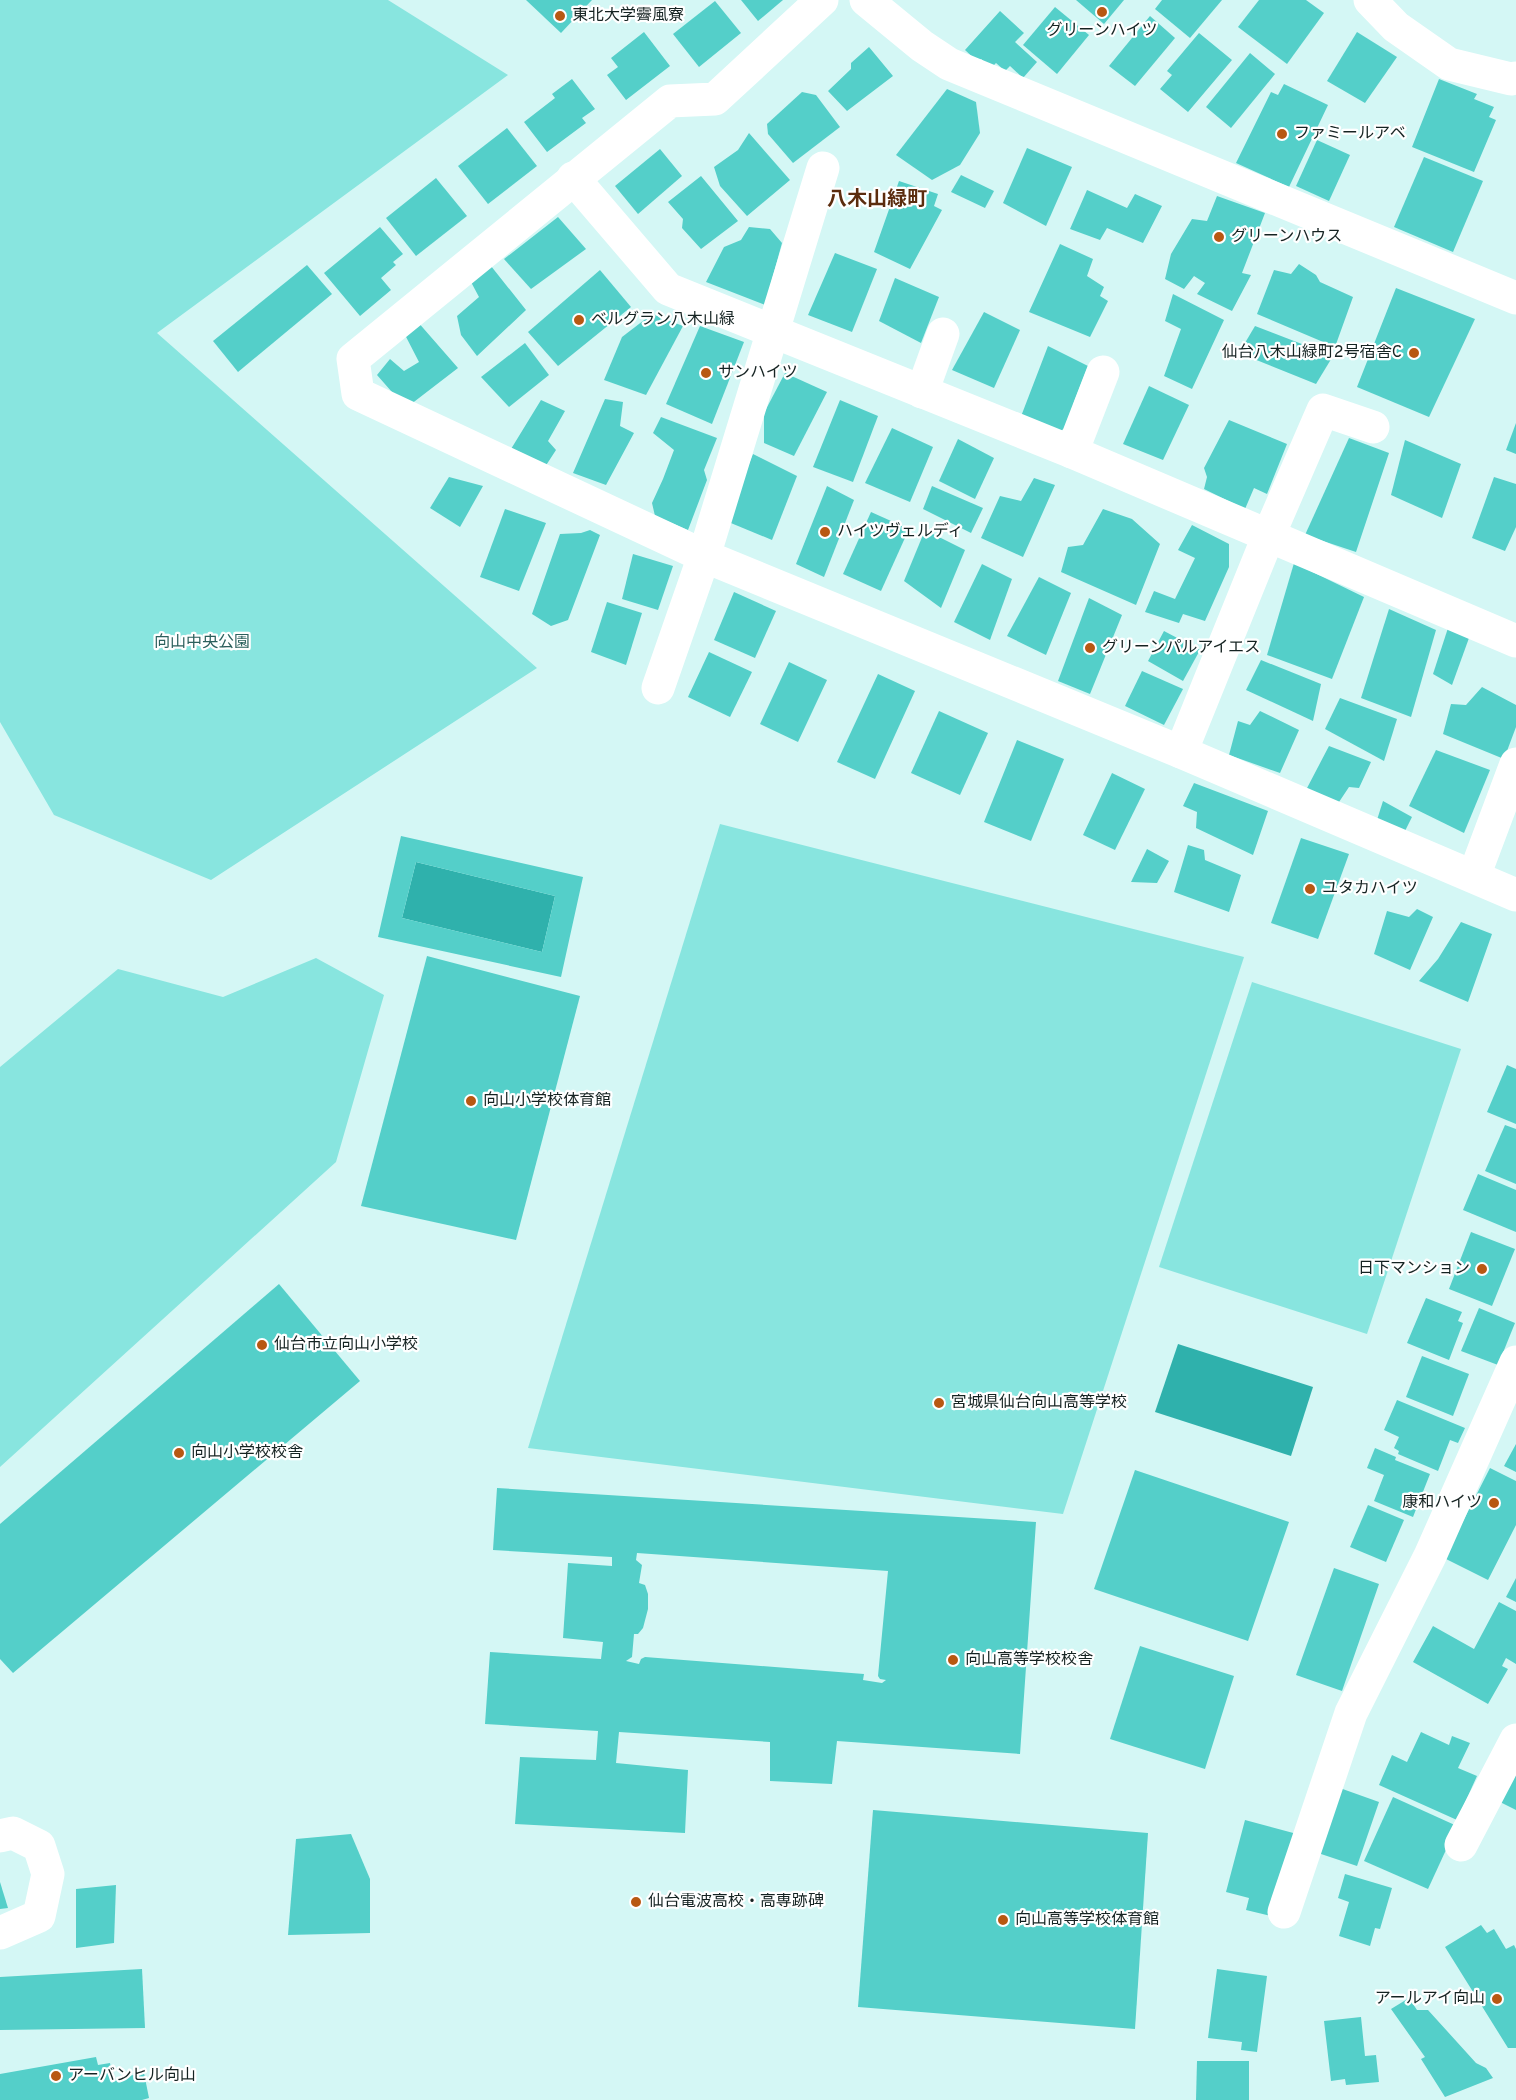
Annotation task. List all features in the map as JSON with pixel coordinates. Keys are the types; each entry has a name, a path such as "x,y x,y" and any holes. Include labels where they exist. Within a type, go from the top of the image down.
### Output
{"street":[{"path":"822,0 715,99 670,101 353,359 358,394 704,556 1181,752 1516,895"},
{"path":"866,0 922,46 949,64 1516,298"},
{"path":"1370,0 1396,27 1449,64 1510,79 1516,78"},
{"path":"658,688 704,556 823,168"},
{"path":"573,178 668,289 1072,452 1516,641"},
{"path":"922,392 943,334"},
{"path":"1072,452 1103,372"},
{"path":"1181,752 1268,537 1323,410 1373,428"},
{"path":"1474,876 1516,764"},
{"path":"1284,1912 1351,1713 1430,1556 1516,1362"},
{"path":"1461,1845 1516,1740"},
{"path":"0,1836 13,1833 39,1846 48,1874 39,1916 0,1933"}],"green space":[{"name":"向山中央公園","path":"0,0 388,0 508,75 157,333 537,668 211,880 54,815 0,722"},
{"path":"720,824 1244,957 1063,1514 528,1448"},
{"path":"316,958 384,995 336,1162 0,1467 0,1067 118,969 223,997"},
{"path":"1252,982 1461,1049 1367,1334 1159,1267"}],"shaded area":[{"path":"416,862 555,896 542,952 402,918"},
{"path":"1178,1344 1313,1387 1291,1456 1155,1412"}],"building":[{"name":"東北大学霽風寮","path":"526,0 592,0 561,33"},
{"path":"741,0 783,0 758,21"},
{"name":"グリーンハイツ","path":"1076,0 1124,0 1104,24"},
{"path":"1162,0 1222,0 1190,38 1155,9"},
{"path":"1259,0 1306,0 1324,13 1287,64 1238,27"},
{"path":"715,1 741,33 699,67 673,34"},
{"path":"1055,7 1089,35 1057,74 1023,45"},
{"path":"1000,11 1024,33 1015,42 1037,62 1023,78 1010,66 1005,71 996,63 991,68 981,59 978,62 965,50"},
{"path":"1150,16 1175,38 1135,86 1109,66"},
{"path":"644,32 670,66 626,100 607,75 618,67 611,58"},
{"path":"1357,32 1397,57 1365,103 1327,81"},
{"path":"1199,33 1232,60 1188,112 1160,89 1172,75 1167,71"},
{"path":"869,47 893,76 847,111 828,91 851,69 851,63"},
{"path":"1250,53 1275,74 1231,128 1206,107"},
{"path":"572,79 595,109 582,118 586,123 547,152 524,122 555,98 552,94"},
{"path":"1439,79 1477,94 1474,99 1494,107 1489,117 1496,120 1474,172 1412,147"},
{"name":"ファミールアベ","path":"1284,84 1328,105 1289,187 1236,163 1271,92 1278,95"},
{"path":"947,89 976,102 980,133 960,165 932,180 896,155"},
{"path":"802,92 816,95 840,127 793,163 768,134 767,124"},
{"path":"507,128 537,166 488,204 458,166"},
{"path":"749,133 790,180 747,216 720,186 714,167 738,150"},
{"path":"1317,140 1350,155 1329,201 1296,186"},
{"path":"1027,148 1072,167 1046,226 1003,203"},
{"path":"660,149 682,176 638,214 615,186"},
{"path":"1424,157 1483,181 1453,252 1394,227"},
{"path":"961,175 994,191 985,208 951,192"},
{"path":"701,176 738,221 701,249 682,228 683,219 668,202"},
{"path":"436,178 467,216 416,256 386,218"},
{"path":"899,181 938,194 934,206 942,210 910,269 874,252"},
{"path":"1087,190 1127,208 1135,194 1162,206 1143,243 1107,228 1100,240 1070,229"},
{"name":"グリーンハウス","path":"1217,196 1265,213 1242,273 1251,275 1232,311 1197,294 1205,283 1194,276 1184,289 1165,279 1171,254 1192,219 1207,221"},
{"path":"558,217 586,249 531,289 504,259"},
{"path":"380,227 403,254 393,262 396,265 381,278 391,290 360,316 324,273"},
{"path":"749,227 770,229 782,243 765,305 706,282 724,247 741,240"},
{"path":"1060,244 1093,259 1087,276 1104,287 1100,296 1108,301 1090,337 1029,312"},
{"path":"835,253 877,269 852,332 808,315"},
{"path":"1299,264 1316,275 1320,282 1353,297 1335,347 1257,314 1274,270 1291,274"},
{"path":"307,265 332,294 238,372 213,341"},
{"path":"491,266 526,310 477,356 461,335 457,316 479,297 471,282"},
{"name":"ベルグラン八木山緑","path":"600,270 631,307 558,366 528,332"},
{"path":"895,278 939,297 921,343 879,321"},
{"name":"仙台八木山緑町2号宿舎C","path":"1396,288 1475,319 1429,417 1357,387"},
{"path":"1173,294 1224,320 1192,389 1164,376 1181,329 1165,321"},
{"path":"984,312 1020,330 994,388 952,370"},
{"path":"652,314 683,326 646,395 604,380 622,337"},
{"path":"417,321 458,368 406,408 377,375 390,359 404,371 419,362 403,331"},
{"name":"サンハイツ","path":"700,326 744,342 712,424 666,404"},
{"path":"1255,326 1333,356 1316,384 1239,353"},
{"path":"525,343 549,375 509,407 481,377"},
{"path":"1048,346 1088,366 1074,402 1068,426 1059,432 1020,419"},
{"path":"785,373 827,392 794,456 764,443 764,413"},
{"path":"1149,386 1189,405 1163,460 1123,444"},
{"path":"605,399 623,402 620,426 634,433 606,485 573,473"},
{"path":"541,400 565,411 548,441 556,450 543,470 511,449"},
{"path":"840,400 878,416 853,482 813,467"},
{"path":"661,417 717,438 704,470 707,480 688,530 655,516 652,503 674,450 653,433"},
{"path":"1229,420 1287,444 1267,494 1254,488 1245,509 1204,489 1207,477 1204,468"},
{"path":"1516,423 1516,454 1506,450"},
{"path":"892,428 933,447 910,502 865,483"},
{"path":"1349,438 1389,453 1356,552 1305,535"},
{"path":"958,439 994,458 975,499 939,481"},
{"path":"1405,440 1461,464 1442,518 1391,495"},
{"path":"753,454 797,476 772,540 726,521"},
{"path":"449,477 483,486 460,527 430,508"},
{"path":"1494,477 1516,484 1516,527 1505,551 1472,538"},
{"path":"1034,478 1055,485 1023,557 981,538 1000,496 1021,501"},
{"name":"ハイツヴェルディ","path":"827,486 854,500 824,577 796,564"},
{"path":"932,486 983,508 971,533 923,509"},
{"path":"505,509 546,523 519,591 480,577"},
{"path":"1103,509 1132,519 1160,544 1136,605 1061,572 1068,547 1083,545"},
{"path":"871,512 909,529 881,591 843,574"},
{"path":"1192,525 1229,544 1229,567 1205,621 1183,614 1179,623 1145,612 1154,591 1175,599 1195,558 1178,550"},
{"path":"590,530 600,535 568,620 551,626 532,614 560,534"},
{"path":"925,530 965,550 941,608 904,581"},
{"path":"633,554 673,566 658,610 622,599"},
{"path":"1294,563 1364,597 1332,679 1267,655"},
{"path":"982,564 1012,579 990,640 954,622"},
{"path":"1039,577 1071,593 1046,655 1007,636"},
{"path":"734,592 776,611 755,658 714,640"},
{"name":"グリーンパルアイエス","path":"1089,598 1122,615 1090,694 1058,681"},
{"path":"607,602 642,613 626,665 591,652"},
{"path":"1389,609 1436,630 1411,717 1361,698"},
{"path":"1448,628 1469,638 1452,685 1433,674"},
{"path":"1164,631 1200,650 1183,681 1148,661"},
{"path":"709,652 752,672 730,717 688,697"},
{"path":"1261,660 1321,684 1313,721 1246,690"},
{"path":"789,662 827,680 798,742 760,724"},
{"path":"1142,671 1183,689 1164,725 1125,706"},
{"path":"878,674 915,691 875,779 837,762"},
{"path":"1482,687 1516,705 1516,727 1504,759 1443,734 1451,704 1466,705"},
{"path":"1340,698 1397,719 1384,761 1325,729"},
{"path":"939,711 988,733 960,795 911,773"},
{"path":"1260,711 1299,730 1280,773 1229,755 1238,721 1250,725"},
{"path":"1017,740 1064,759 1031,841 984,822"},
{"path":"1329,746 1371,762 1359,788 1349,787 1337,805 1306,790"},
{"path":"1436,750 1490,770 1464,833 1409,806"},
{"path":"1112,773 1145,789 1115,850 1083,835"},
{"path":"1194,783 1268,811 1253,855 1196,828 1197,812 1183,806"},
{"path":"1383,801 1412,817 1403,835 1376,823"},
{"path":"401,836 583,877 561,977 378,937","holes":["416,862 555,896 542,952 402,918"]},
{"name":"ユタカハイツ","path":"1301,838 1349,854 1318,939 1271,923"},
{"path":"1188,845 1204,850 1205,860 1241,875 1229,912 1174,892"},
{"path":"1147,849 1169,861 1157,883 1131,882"},
{"path":"1417,909 1433,917 1410,970 1374,954 1387,911 1409,917"},
{"path":"1461,922 1492,934 1468,1002 1419,981 1438,959"},
{"name":"向山小学校体育館","path":"427,956 580,996 516,1240 361,1206"},
{"path":"1507,1065 1516,1069 1516,1124 1487,1112"},
{"path":"1505,1125 1516,1129 1516,1184 1485,1171"},
{"path":"1478,1174 1516,1190 1516,1232 1463,1210"},
{"name":"日下マンション","path":"1471,1232 1515,1249 1492,1306 1449,1289"},
{"name":"向山小学校校舎","path":"279,1284 360,1381 13,1673 0,1659 0,1524"},
{"path":"1426,1298 1462,1312 1458,1321 1463,1323 1449,1360 1407,1343"},
{"path":"1479,1308 1515,1323 1498,1365 1461,1351"},
{"path":"1422,1356 1469,1374 1453,1416 1406,1397"},
{"path":"1397,1400 1465,1428 1458,1443 1450,1440 1438,1471 1398,1454 1399,1451 1394,1448 1399,1437 1384,1430"},
{"path":"1516,1444 1516,1472 1504,1466"},
{"path":"1375,1448 1396,1457 1395,1460 1430,1474 1413,1517 1374,1501 1384,1475 1367,1468"},
{"name":"康和ハイツ","path":"1490,1468 1516,1481 1516,1525 1488,1580 1438,1555 1457,1533"},
{"path":"1135,1470 1289,1522 1248,1641 1094,1589"},
{"name":"向山高等学校校舎","path":"497,1488 1036,1522 1020,1754 837,1741 832,1784 770,1781 770,1742 619,1732 616,1763 688,1770 685,1833 515,1824 520,1757 596,1760 598,1731 485,1724 490,1652 601,1659 603,1642 563,1638 568,1563 612,1566 612,1557 493,1550","holes":["637,1553 888,1571 878,1676 886,1680 882,1683 863,1680 864,1674 645,1657 639,1664 626,1661 632,1657 634,1634 638,1634 643,1628 648,1609 648,1594 645,1585 639,1583 642,1565 636,1560"]},
{"path":"1368,1505 1404,1520 1386,1562 1350,1547"},
{"path":"1334,1568 1379,1584 1342,1691 1296,1675"},
{"path":"1516,1578 1516,1602 1506,1597"},
{"path":"1499,1602 1516,1611 1516,1664 1506,1658 1502,1666 1508,1669 1488,1704 1413,1662 1433,1626 1474,1649"},
{"path":"1140,1646 1234,1676 1205,1769 1110,1739"},
{"path":"1421,1732 1449,1745 1452,1736 1470,1743 1458,1768 1477,1776 1457,1820 1379,1785 1392,1755 1407,1762"},
{"path":"1516,1773 1516,1810 1500,1802"},
{"path":"1337,1787 1379,1802 1357,1866 1315,1852"},
{"path":"1393,1797 1457,1826 1428,1889 1364,1861"},
{"name":"向山高等学校体育館","path":"873,1810 1148,1833 1135,2029 858,2007"},
{"path":"1245,1820 1297,1834 1275,1917 1246,1910 1249,1898 1226,1892"},
{"path":"351,1834 370,1879 370,1933 288,1935 296,1839"},
{"path":"1345,1874 1392,1888 1380,1929 1375,1928 1370,1946 1339,1936 1349,1902 1338,1898"},
{"path":"0,1882 8,1908 0,1909"},
{"path":"116,1885 114,1943 76,1948 76,1889"},
{"name":"アールアイ向山","path":"1481,1925 1487,1933 1494,1929 1506,1949 1514,1945 1516,1949 1516,2048 1508,2048 1445,1947"},
{"path":"142,1969 145,2028 0,2030 0,1977"},
{"path":"1217,1969 1267,1976 1257,2052 1241,2050 1242,2042 1208,2038"},
{"path":"1409,1998 1417,2010 1428,2010 1476,2063 1486,2068 1493,2078 1445,2097 1421,2059 1425,2057 1391,2009"},
{"path":"1361,2017 1365,2056 1376,2055 1379,2082 1346,2085 1345,2079 1331,2081 1324,2021"},
{"name":"アーバンヒル向山","path":"96,2057 98,2065 110,2063 113,2079 144,2073 149,2098 142,2100 0,2100 0,2074"},
{"path":"1197,2061 1249,2061 1249,2100 1196,2100"}],"place":[{"name":"グリーンハイツ","path":"1102,12"},
{"name":"東北大学霽風寮","path":"560,16"},
{"name":"ファミールアベ","path":"1282,134"},
{"name":"グリーンハウス","path":"1219,237"},
{"name":"ベルグラン八木山緑","path":"579,320"},
{"name":"仙台八木山緑町2号宿舎C","path":"1414,353"},
{"name":"サンハイツ","path":"706,373"},
{"name":"ハイツヴェルディ","path":"825,532"},
{"name":"グリーンパルアイエス","path":"1090,648"},
{"name":"ユタカハイツ","path":"1310,889"},
{"name":"向山小学校体育館","path":"471,1101"},
{"name":"日下マンション","path":"1482,1269"},
{"name":"仙台市立向山小学校","path":"262,1345"},
{"name":"宮城県仙台向山高等学校","path":"939,1403"},
{"name":"向山小学校校舎","path":"179,1453"},
{"name":"康和ハイツ","path":"1494,1503"},
{"name":"向山高等学校校舎","path":"953,1660"},
{"name":"仙台電波高校・高専跡碑","path":"636,1902"},
{"name":"向山高等学校体育館","path":"1003,1920"},
{"name":"アールアイ向山","path":"1497,1999"},
{"name":"アーバンヒル向山","path":"56,2076"}],"district":[{"name":"八木山緑町","path":"877,200"}]}
